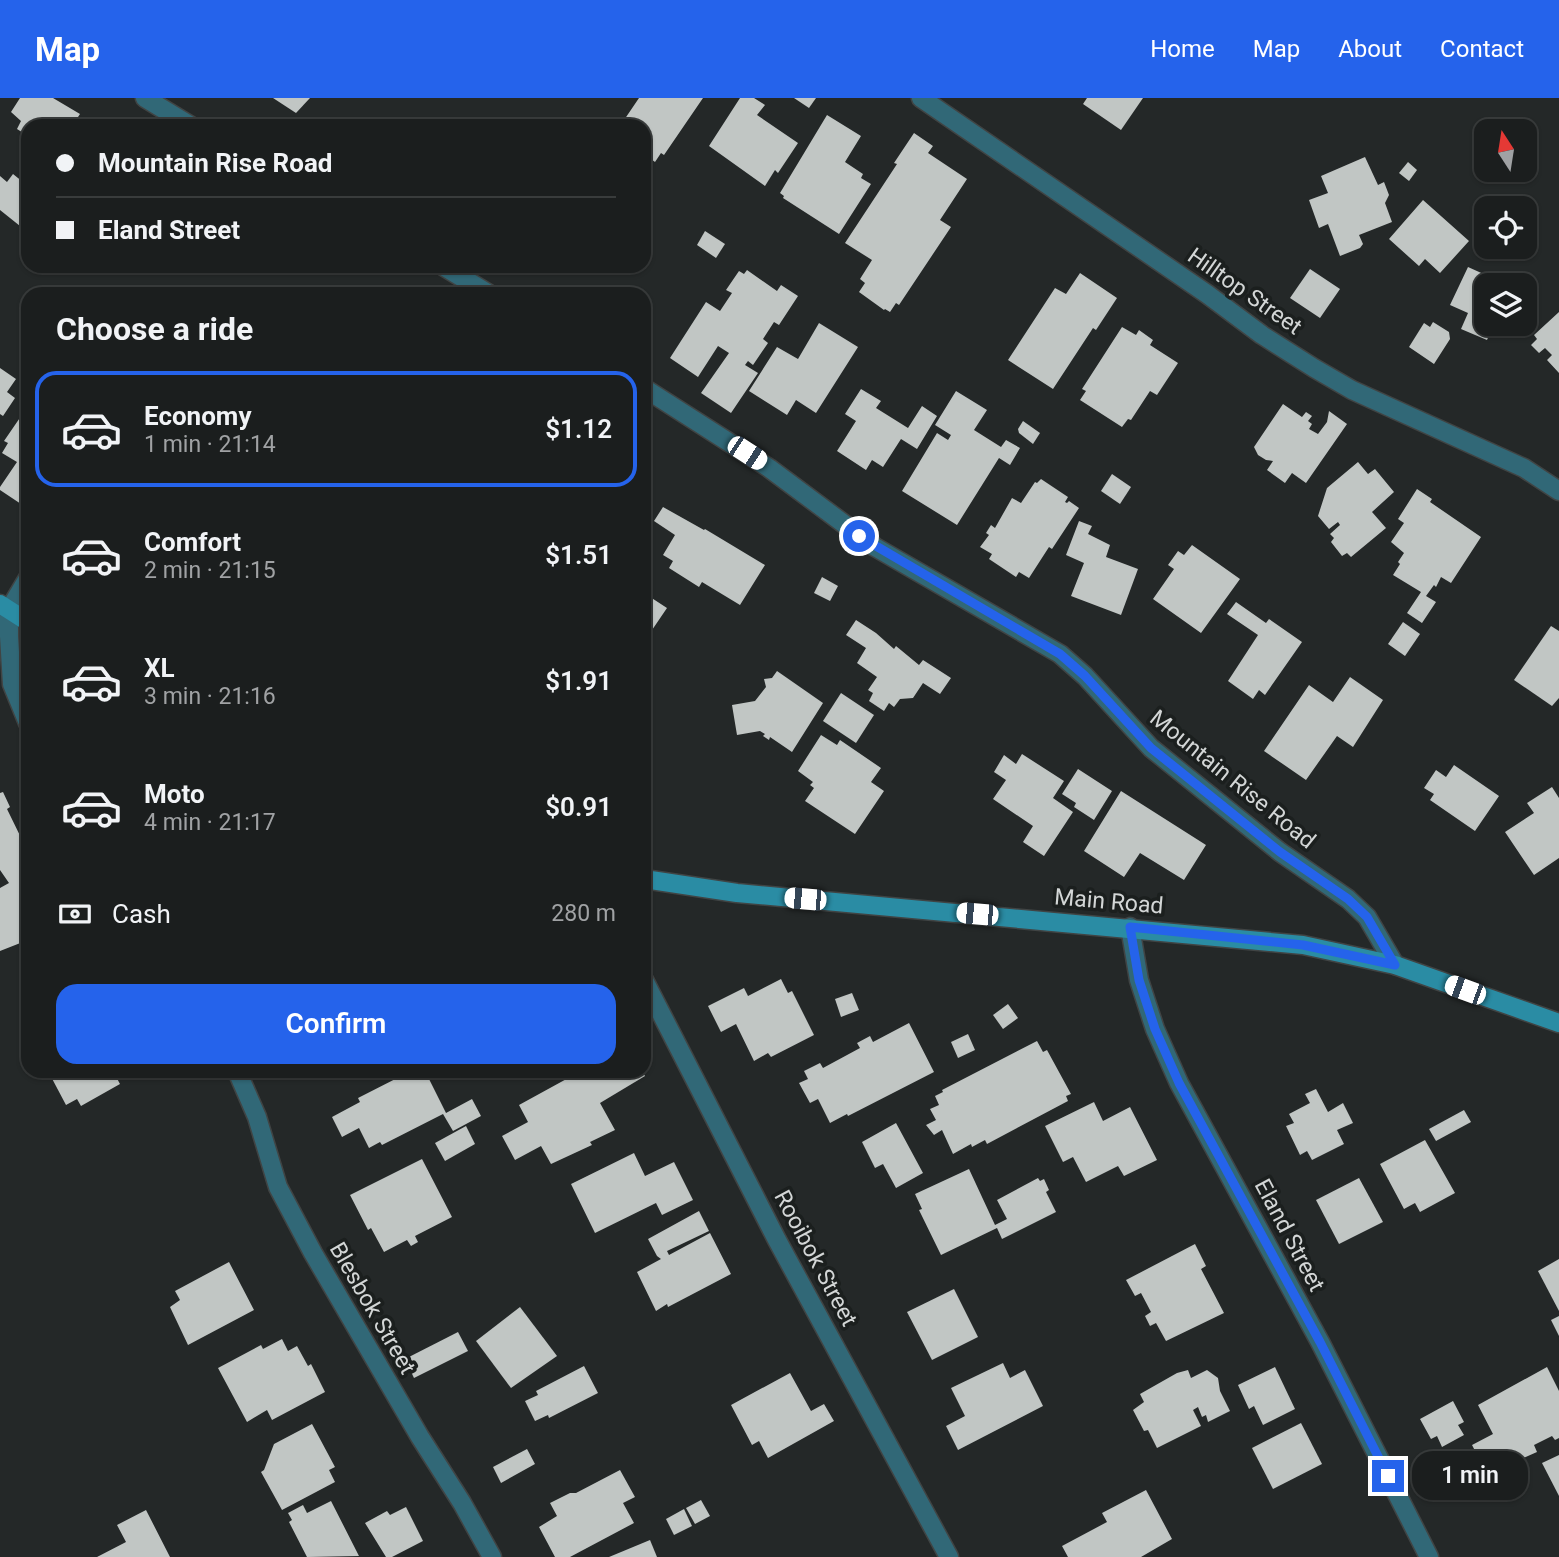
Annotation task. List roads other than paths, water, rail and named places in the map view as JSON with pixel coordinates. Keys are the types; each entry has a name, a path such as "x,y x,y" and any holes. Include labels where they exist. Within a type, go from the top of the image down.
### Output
{"main road":[{"path":"5,607 21,617"},
{"name":"Main Road","path":"651,880 737,893 1303,945 1395,965 1559,1023"}],"street":[{"path":"145,98 180,119"},
{"name":"Hilltop Street","path":"921,98 1188,281 1262,335 1314,368 1352,390 1524,468 1559,491"},
{"path":"454,273 478,287"},
{"name":"Mountain Rise Road","path":"651,392 769,468 875,547 1060,654 1085,676 1161,757 1280,852 1348,899 1367,917 1395,965"},
{"path":"21,587 5,607 12,684 21,706"},
{"name":"Eland Street","path":"1130,927 1139,980 1155,1029 1179,1083 1320,1342 1429,1557"},
{"name":"Rooibok Street","path":"651,994 777,1240 949,1557"},
{"name":"Blesbok Street","path":"240,1078 257,1117 278,1187 386,1380 492,1557"}]}
